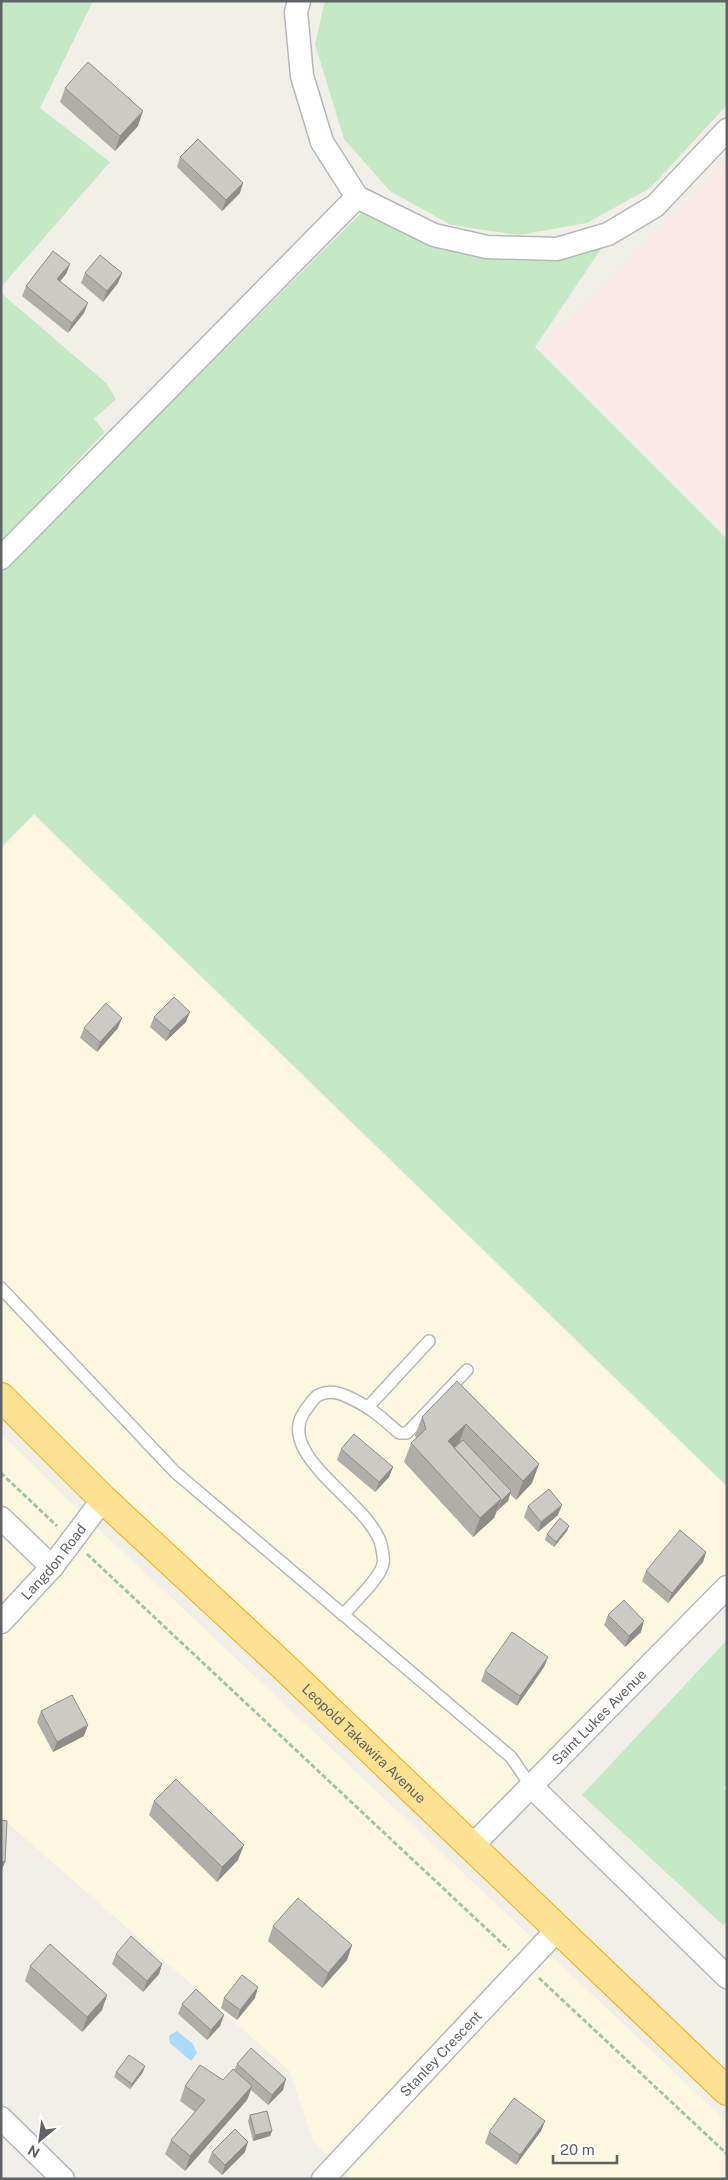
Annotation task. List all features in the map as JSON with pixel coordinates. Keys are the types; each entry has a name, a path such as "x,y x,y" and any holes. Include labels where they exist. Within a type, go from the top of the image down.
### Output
{"highway":[{"name":"Leopold Takawira Avenue","path":"1,1396 103,1499 281,1664 559,1928 727,2091"}],"street":[{"path":"299,1 296,12 302,76 322,142 357,196 434,235 487,247 557,249 608,234 655,206 727,130"},
{"path":"1,558 357,196"},
{"name":"Langdon Road","path":"1,1622 52,1567 103,1499"},
{"path":"1,1518 52,1567"},
{"name":"Saint Lukes Avenue","path":"472,1846 727,1587"},
{"path":"531,1786 727,1977"},
{"name":"Stanley Crescent","path":"323,2179 559,1928"},
{"path":"1,2118 63,2179"}],"lane":[{"path":"1,1288 175,1472 511,1757 531,1786"},
{"path":"369,1406 429,1341"},
{"path":"343,1615 384,1564 382,1547 372,1524 348,1501 304,1450 297,1433 301,1415 317,1396 336,1392 369,1406 399,1433 407,1433 468,1370"}],"path":[{"path":"1,1473 727,2154"}],"shaded area":[{"path":"727,160 727,532 542,347"},
{"path":"34,816 727,1488 727,1576 472,1834 1,1381 1,850"},
{"path":"1,1434 71,1503 727,2122 727,2179 351,2179 313,2141 289,2070 1,1817"}],"green space":[{"path":"1,1 93,1 40,108 110,162 1,287"},
{"path":"325,1 727,1 727,105 650,188 587,223 519,235 451,225 390,191 344,139 315,44"},
{"path":"366,208 431,241 607,240 535,347 727,539 727,1486 34,814 1,847 1,572"},
{"path":"1,293 106,383 116,399 94,419 105,432 59,480 1,549"},
{"path":"727,1640 727,1784 723,1788 727,1791 727,1921 723,1925 582,1795"}],"water":[{"path":"177,2031 193,2044 197,2053 191,2061 170,2043 169,2036"}],"building":[{"path":"88,62 143,111 120,136 65,88"},
{"path":"198,139 243,183 226,200 180,157"},
{"path":"53,251 70,264 57,279 88,303 72,323 26,286"},
{"path":"100,255 122,273 107,291 85,273"},
{"path":"174,997 190,1012 170,1031 154,1017"},
{"path":"106,1003 122,1018 100,1042 84,1028"},
{"path":"457,1381 539,1464 523,1481 466,1424 448,1441 501,1499 480,1518 411,1443 426,1429 422,1417"},
{"path":"354,1434 393,1467 379,1482 341,1449"},
{"path":"463,1440 511,1491 501,1501 454,1448"},
{"path":"549,1489 562,1505 541,1522 528,1506"},
{"path":"560,1518 569,1526 556,1542 547,1534"},
{"path":"680,1530 706,1552 672,1593 646,1571"},
{"path":"624,1600 644,1621 629,1636 608,1615"},
{"path":"512,1632 548,1657 520,1696 485,1671"},
{"path":"72,1695 88,1725 57,1742 41,1711"},
{"path":"176,1779 244,1845 222,1867 154,1801"},
{"path":"1,1820 7,1821 5,1862 1,1861"},
{"path":"298,1898 352,1945 328,1973 273,1926"},
{"path":"131,1936 162,1964 147,1981 116,1954"},
{"path":"50,1944 107,1995 87,2017 30,1966"},
{"path":"242,1975 258,1987 240,2010 224,1998"},
{"path":"196,1989 224,2015 211,2030 182,2004"},
{"path":"251,2048 286,2079 272,2095 237,2064"},
{"path":"129,2055 145,2066 132,2084 116,2072"},
{"path":"200,2065 223,2080 233,2069 252,2086 190,2156 171,2140 205,2100 185,2086"},
{"path":"514,2098 545,2121 520,2155 489,2132"},
{"path":"267,2111 272,2131 255,2135 250,2115"},
{"path":"235,2129 248,2142 225,2165 212,2152"}]}
